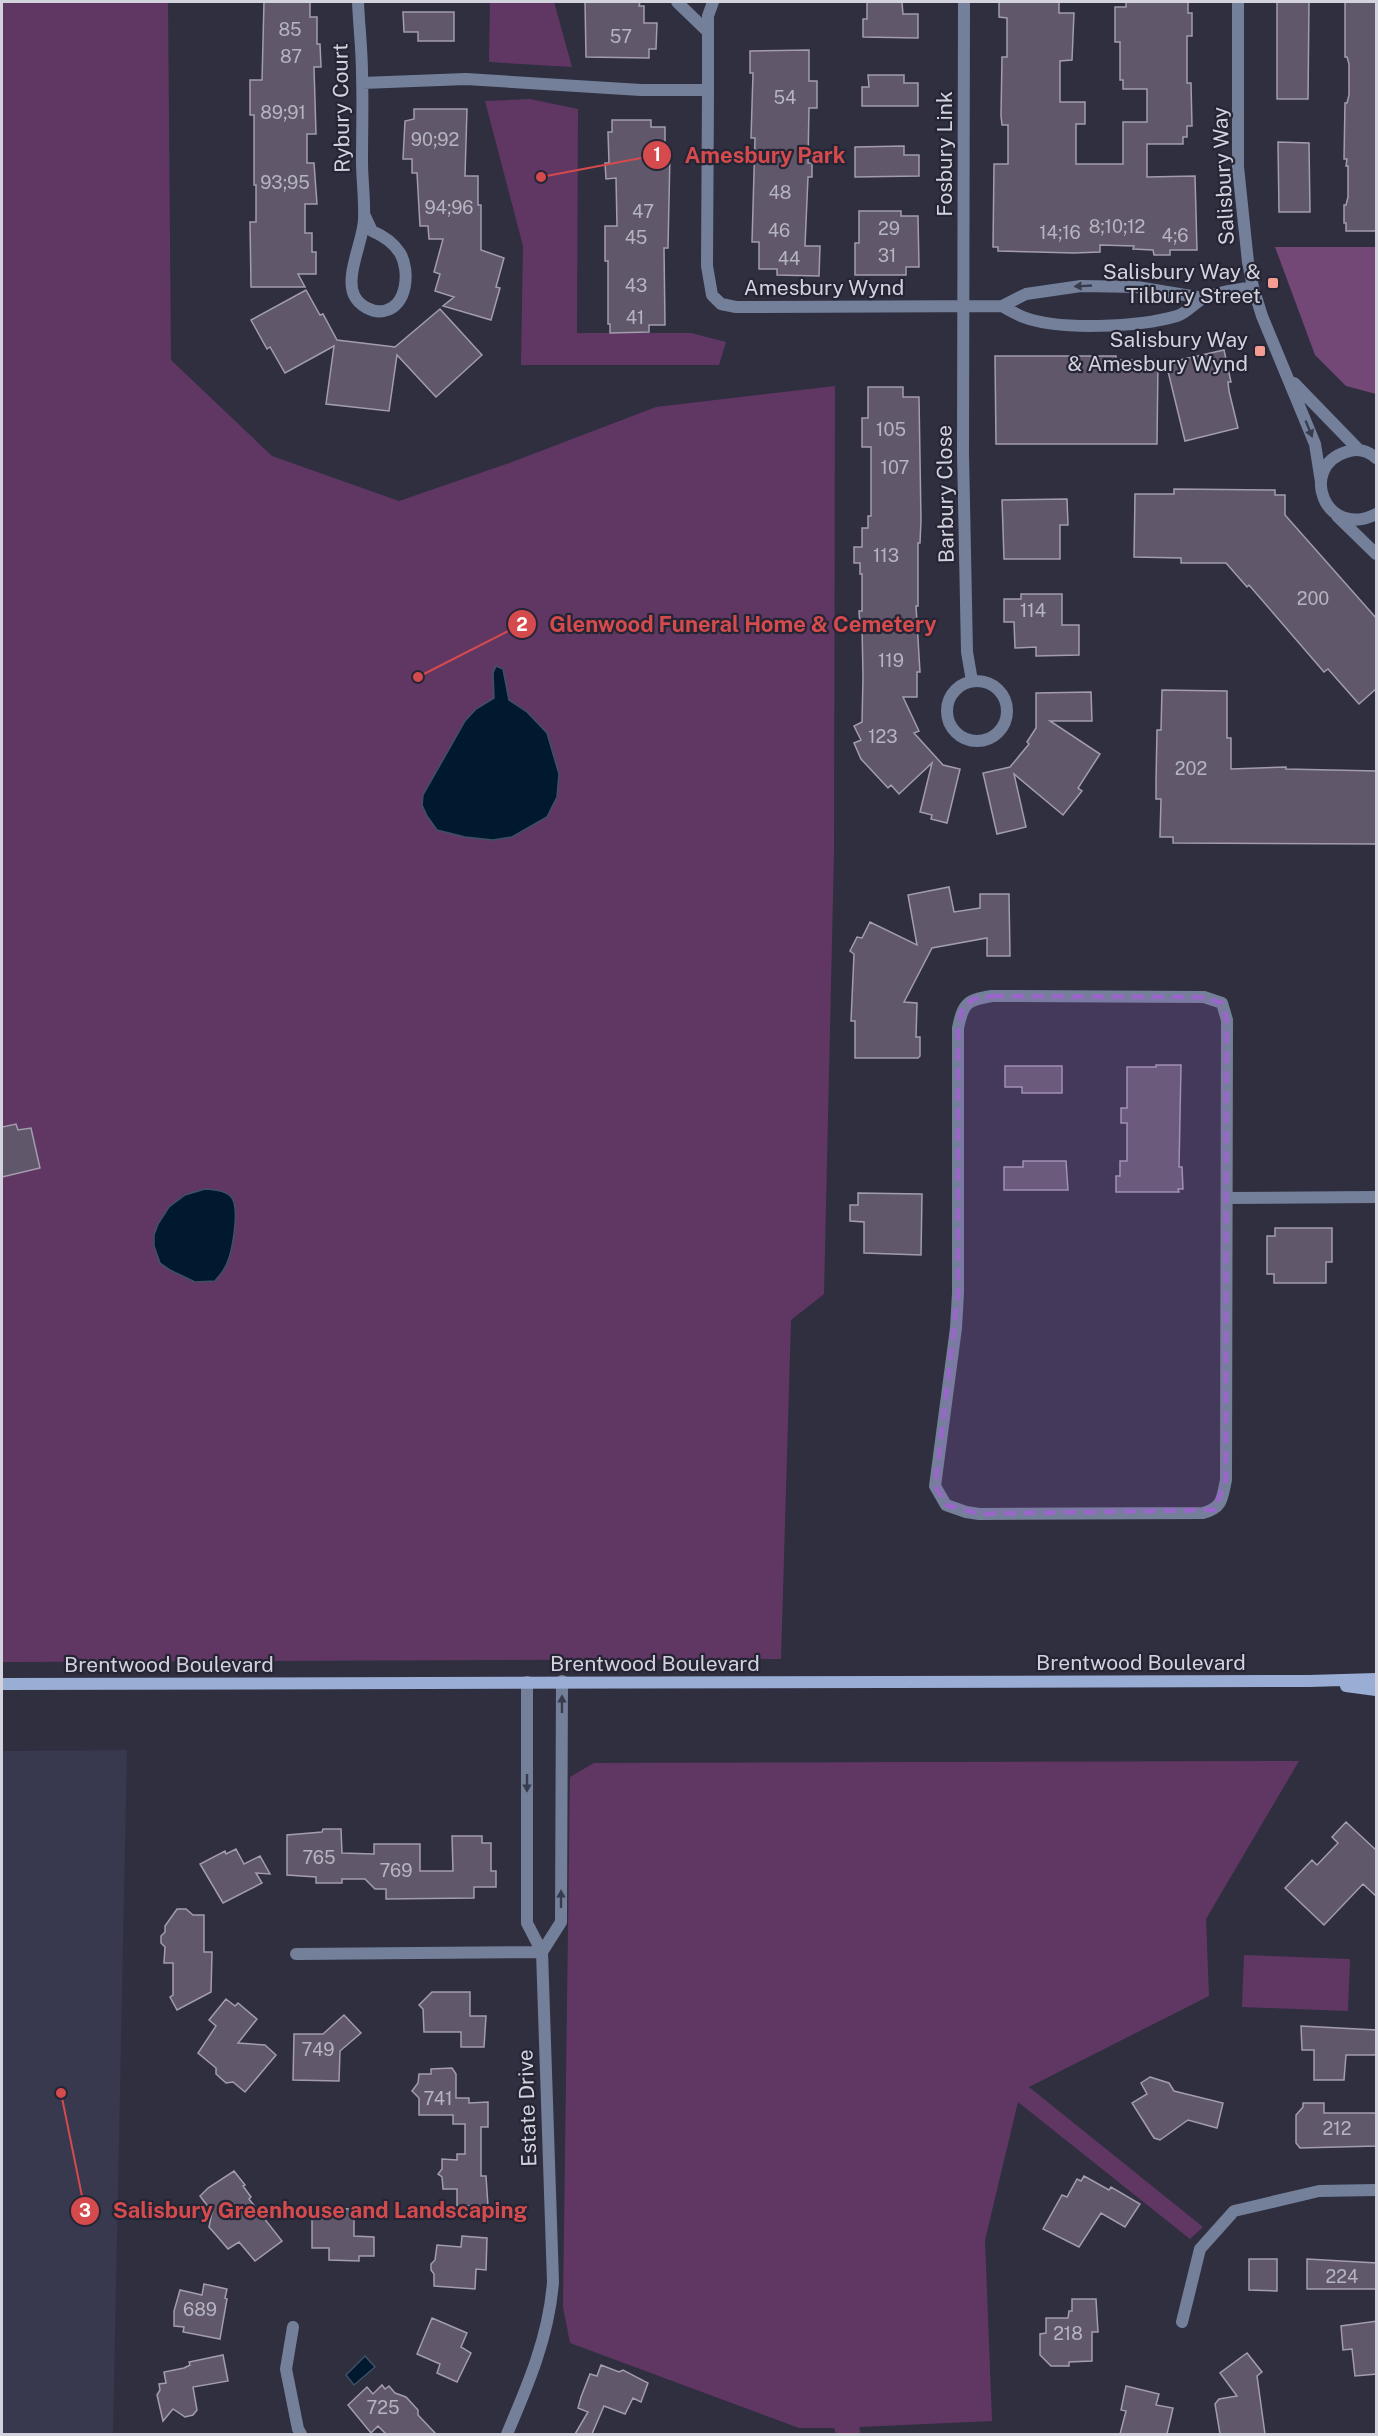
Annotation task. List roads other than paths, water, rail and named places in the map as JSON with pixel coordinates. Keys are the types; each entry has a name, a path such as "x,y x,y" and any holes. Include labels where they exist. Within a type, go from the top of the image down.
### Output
{"street":[{"name":"Rybury Court","path":"358,2 364,214 363,237 355,256 352,276 353,294 360,304 373,311 386,311 399,303 404,290 406,273 401,256 392,243 372,231 364,214"},
{"path":"677,2 707,31"},
{"name":"Amesbury Wynd","path":"713,2 708,16 707,31 706,266 712,295 721,304 736,308 1002,306 1026,294 1081,286 1137,287 1203,298 1253,287"},
{"name":"Fosbury Link","path":"963,306 964,2"},
{"name":"Salisbury Way","path":"1238,2 1238,167 1245,238 1253,287 1262,316 1315,444 1322,494 1326,505 1334,513"},
{"path":"362,83 466,79 596,88 708,90"},
{"name":"Amesbury Wynd","path":"1002,306 1022,317 1041,321 1088,325 1118,324 1159,320 1181,315 1203,298"},
{"name":"Barbury Close","path":"963,306 967,652 972,681"},
{"name":"Salisbury Way","path":"1289,378 1370,453"},
{"path":"1321,482 1323,471 1339,454 1370,453"},
{"path":"1334,513 1344,519 1356,521 1377,514"},
{"path":"1334,513 1377,554"},
{"path":"972,681 992,685 1005,700 1007,710 1002,729 995,736 976,742 958,735 951,728 946,708 955,690 972,681"},
{"path":"992,996 1204,998 1222,1003 1227,1020 1228,1198 1226,1480 1222,1499 1215,1510 1203,1513 979,1514 946,1505 935,1486 956,1328 958,1293 958,1028 962,1008 973,999 992,996"},
{"path":"1228,1198 1377,1197"},
{"name":"Brentwood Boulevard","path":"2,1684 1377,1679"},
{"path":"296,1954 542,1952 561,1922 562,1681"},
{"name":"Brentwood Boulevard","path":"1309,1681 1377,1690"},
{"name":"Estate Drive","path":"507,2434 540,2351 552,2293 542,1952 527,1923 527,1682"},
{"path":"1182,2322 1200,2249 1234,2211 1319,2191 1377,2190"},
{"path":"293,2327 286,2369 301,2434"}],"place":[{"name":"Amesbury Park","path":"541,177"},
{"name":"Salisbury Way & Tilbury Street","path":"1273,283"},
{"name":"Salisbury Way & Amesbury Wynd","path":"1260,351"},
{"name":"Glenwood Funeral Home & Cemetery","path":"418,677"},
{"name":"Salisbury Greenhouse and Landscaping","path":"61,2093"}]}
